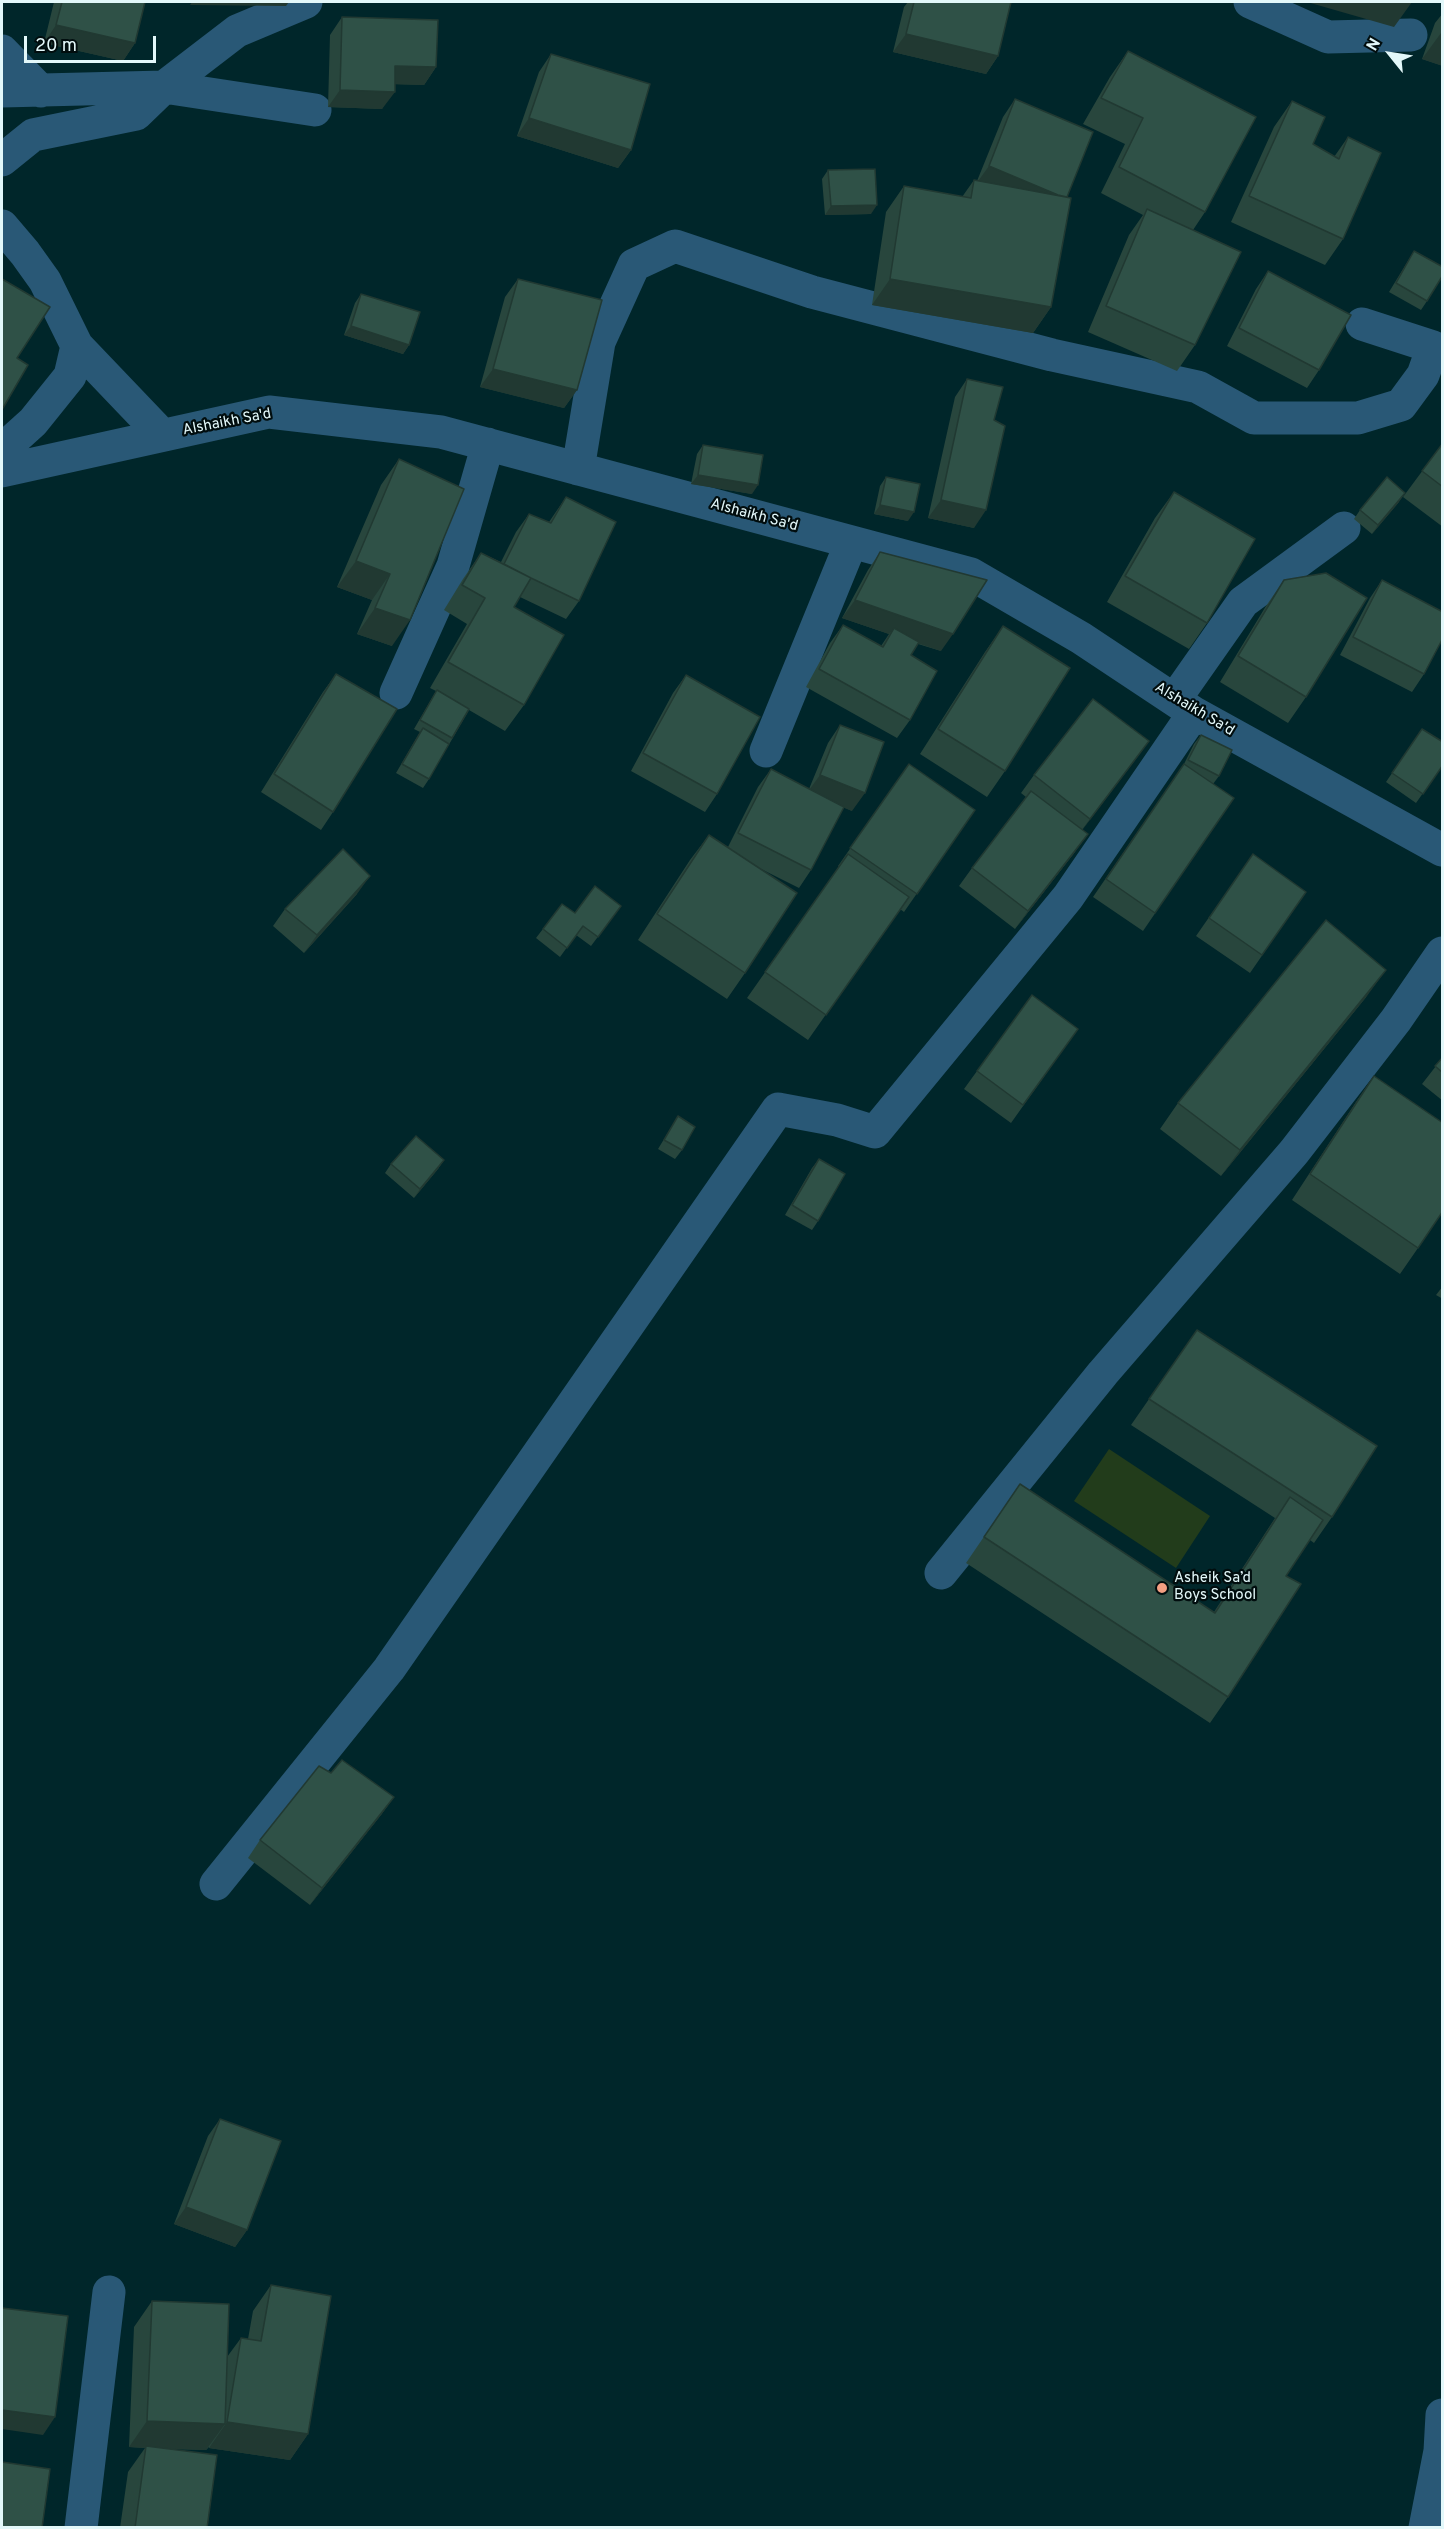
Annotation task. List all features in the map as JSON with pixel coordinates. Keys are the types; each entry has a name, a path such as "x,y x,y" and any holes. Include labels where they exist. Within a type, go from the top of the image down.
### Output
{"street":[{"path":"2,160 33,135 135,114 164,87 237,31 306,2"},
{"path":"1250,2 1328,37 1411,35"},
{"path":"2,51 41,91"},
{"path":"2,92 164,87 315,110"},
{"path":"2,226 45,281 77,346 162,435"},
{"path":"578,469 599,342 634,266 675,246 823,295 1052,355 1198,387 1254,418 1358,418 1401,405 1423,375 1433,347 1362,324"},
{"path":"2,450 33,422 70,376 77,346"},
{"name":"Alshaikh Sa'd","path":"2,471 269,412 441,432 488,444 971,574 1080,638 1185,706 1443,850"},
{"path":"396,693 453,566 488,444"},
{"path":"216,1884 389,1669 778,1109 837,1120 875,1132 1068,897 1185,706 1243,602 1344,528"},
{"path":"766,751 851,543"},
{"path":"941,1573 1103,1373 1294,1152 1396,1020 1443,953"},
{"path":"81,2528 110,2292"},
{"path":"1425,2528 1440,2451 1443,2415"}],"green space":[{"path":"1109,1449 1210,1516 1176,1568 1074,1501"}],"building":[{"path":"62,2 145,2 135,43 56,25"},
{"path":"914,2 1011,2 998,56 906,34"},
{"path":"342,17 438,20 436,67 395,66 395,92 340,90"},
{"path":"1128,51 1256,117 1205,212 1119,167 1143,118 1101,98"},
{"path":"551,54 650,84 631,150 529,118"},
{"path":"1015,99 1093,132 1067,197 989,166"},
{"path":"1292,101 1325,117 1313,144 1339,159 1348,137 1381,153 1343,239 1249,196"},
{"path":"875,169 877,205 831,206 828,170"},
{"path":"974,180 1071,198 1051,307 890,279 904,186 971,198"},
{"path":"1147,209 1241,252 1195,345 1106,306"},
{"path":"1414,251 1443,267 1443,275 1427,301 1396,283"},
{"path":"1268,271 1351,315 1319,370 1239,328"},
{"path":"2,279 50,307 17,358 28,365 3,408 2,407"},
{"path":"518,279 602,300 577,390 493,369"},
{"path":"361,294 420,312 409,345 351,326"},
{"path":"967,379 1003,387 994,420 1005,426 986,510 941,500"},
{"path":"1443,443 1443,487 1422,471"},
{"path":"703,445 763,455 758,485 698,475"},
{"path":"399,459 464,489 410,620 375,608 390,574 356,561"},
{"path":"886,477 920,484 914,512 880,505"},
{"path":"1387,477 1405,493 1378,525 1360,510"},
{"path":"1174,492 1255,539 1207,623 1125,576"},
{"path":"566,497 616,522 579,601 504,564 529,514 551,523"},
{"path":"880,552 987,580 953,634 855,600"},
{"path":"481,553 531,578 514,607 564,635 524,705 448,662 485,598 462,585"},
{"path":"1326,573 1367,598 1306,697 1238,656 1284,580"},
{"path":"1382,580 1443,612 1443,638 1424,674 1353,637"},
{"path":"843,625 883,647 894,628 919,642 911,655 937,671 910,720 819,669"},
{"path":"1003,626 1070,668 1005,771 938,729"},
{"path":"336,674 397,709 333,812 274,774"},
{"path":"686,675 760,717 717,794 643,753"},
{"path":"437,690 469,709 452,738 420,720"},
{"path":"1093,699 1149,741 1090,819 1034,775"},
{"path":"840,725 884,742 865,793 820,775"},
{"path":"423,728 449,744 429,779 402,764"},
{"path":"1422,729 1443,742 1443,765 1423,794 1392,773"},
{"path":"1201,735 1232,750 1219,776 1188,760"},
{"path":"909,764 975,810 917,894 850,848"},
{"path":"1184,764 1234,798 1155,913 1106,879"},
{"path":"771,769 844,807 811,870 738,833"},
{"path":"1031,791 1088,834 1028,911 972,868"},
{"path":"709,835 797,893 745,973 657,914"},
{"path":"343,849 370,876 317,935 285,909"},
{"path":"848,854 909,897 826,1015 765,972"},
{"path":"1253,854 1306,892 1262,955 1209,918"},
{"path":"595,886 621,906 598,937 583,926 567,948 543,929 562,904 575,913"},
{"path":"1326,920 1386,970 1240,1150 1178,1103"},
{"path":"1032,995 1078,1029 1023,1105 977,1071"},
{"path":"1443,1057 1443,1073 1435,1066"},
{"path":"1374,1076 1443,1123 1443,1211 1418,1248 1310,1174"},
{"path":"678,1116 695,1127 682,1150 664,1140"},
{"path":"416,1136 444,1160 420,1189 391,1164"},
{"path":"819,1159 845,1174 818,1221 792,1205"},
{"path":"1197,1330 1377,1446 1332,1517 1149,1399"},
{"path":"1020,1484 1215,1613 1290,1497 1323,1520 1286,1576 1301,1584 1228,1697 984,1537"},
{"path":"342,1760 394,1797 322,1888 260,1840 319,1766 331,1773"},
{"path":"220,2119 281,2141 247,2230 186,2207"},
{"path":"271,2285 331,2296 308,2434 227,2422 241,2338 261,2341"},
{"path":"152,2301 229,2304 225,2424 147,2421"},
{"path":"2,2308 68,2316 55,2417 2,2410"},
{"path":"146,2446 217,2455 207,2528 135,2528"},
{"path":"2,2462 50,2469 42,2528 2,2528"}],"place":[{"name":"Asheik Sa’d Boys School","path":"1162,1588"}]}
